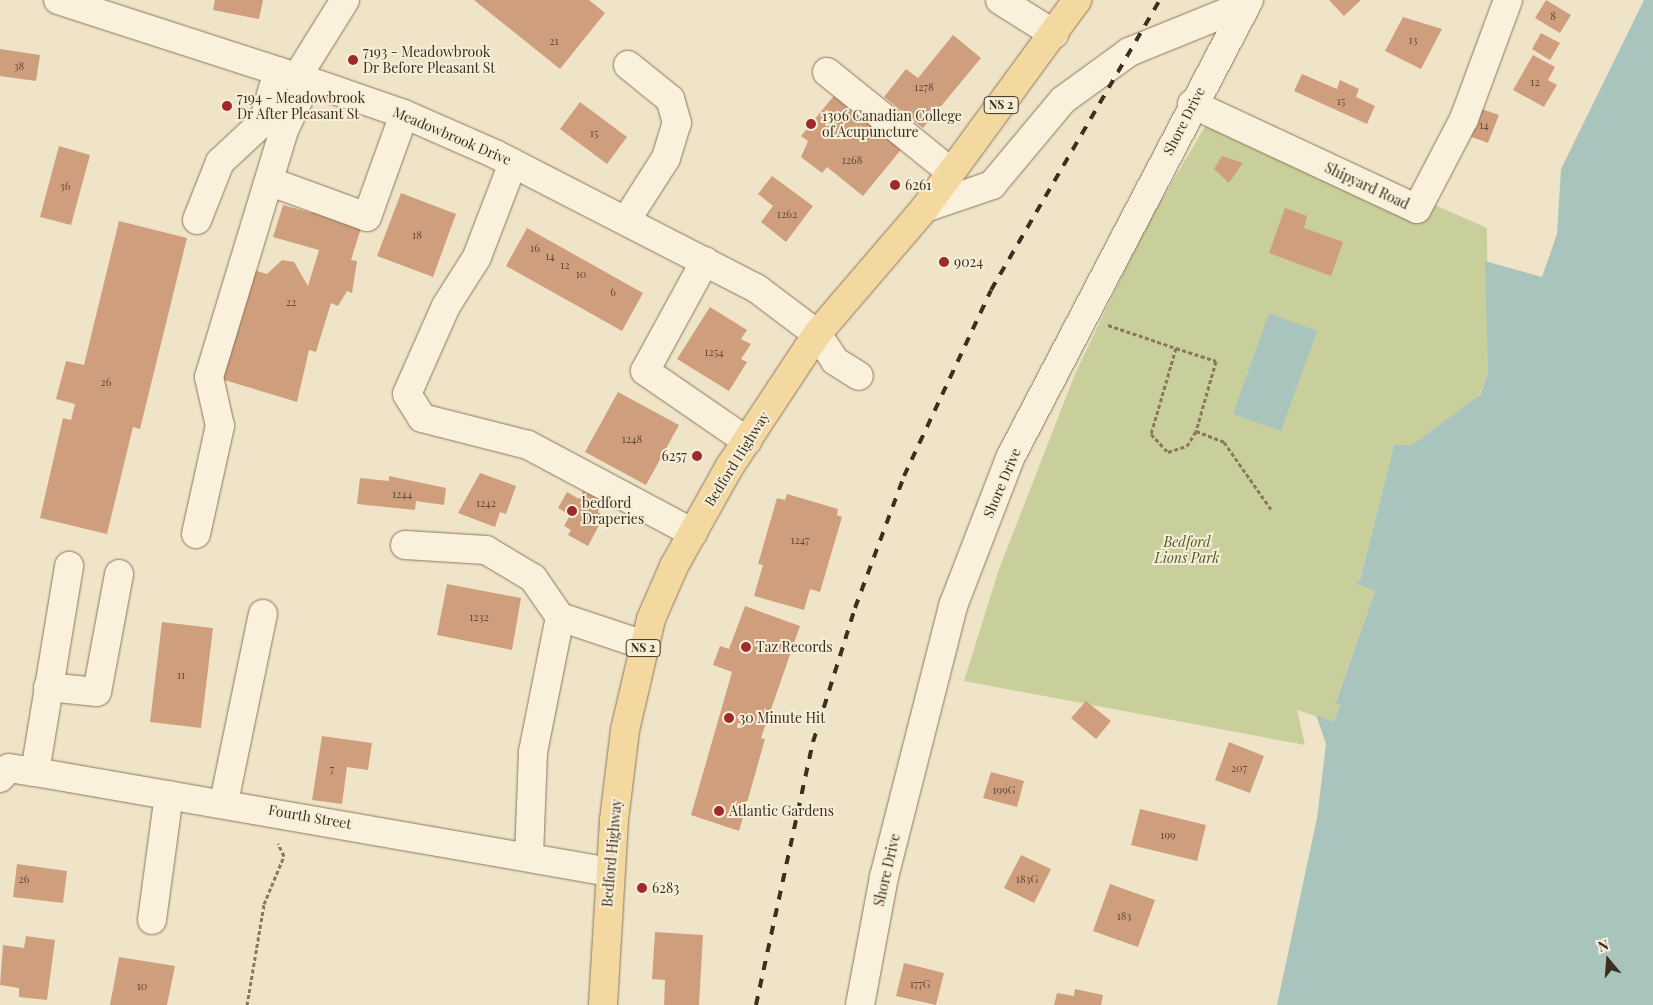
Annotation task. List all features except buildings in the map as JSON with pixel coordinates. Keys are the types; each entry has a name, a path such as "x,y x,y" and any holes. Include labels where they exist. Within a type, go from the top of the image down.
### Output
{"main road":[{"name":"Bedford Highway","path":"603,1005 610,872 625,730 650,619 693,533 747,441 817,334 924,208 1054,34 1077,0"}],"street":[{"name":"Meadowbrook Drive","path":"58,0 294,76 404,114 513,163 627,219 756,288 817,334 835,361 859,376"},
{"path":"196,220 220,162 263,122 345,0"},
{"path":"1000,0 1054,34"},
{"name":"Shipyard Road","path":"1192,104 1417,209 1464,119 1508,0"},
{"path":"924,208 992,185 1063,100 1129,52 1247,2"},
{"name":"Shore Drive","path":"860,1005 884,877 952,606 1010,458 1086,317 1192,104 1247,2"},
{"path":"627,219 666,158 677,123 670,99 628,65"},
{"path":"827,72 951,172"},
{"path":"196,534 220,426 209,377 271,182 284,130 294,76"},
{"path":"271,182 367,218 404,114"},
{"path":"513,163 477,257 446,306 407,394 422,418 528,445 693,533"},
{"path":"705,261 645,371 747,441"},
{"path":"405,545 486,550 533,578 560,617 644,645"},
{"path":"14,773 48,686 68,566"},
{"path":"48,686 97,692 118,574"},
{"path":"224,802 263,614"},
{"path":"529,856 533,752 560,617"},
{"name":"Fourth Street","path":"14,773 224,802 610,872"},
{"path":"152,920 169,794"}],"path":[{"path":"1086,317 1216,361 1196,431 1187,446 1168,452 1151,434 1176,348"},
{"path":"1196,431 1224,442 1271,509"},
{"path":"247,1005 264,904 284,856 265,810"}],"green space":[{"name":"Bedford Lions Park","path":"1216,108 1487,228 1488,375 1477,400 1412,445 1394,445 1360,580 1354,583 1375,591 1335,703 1340,704 1334,722 1297,710 1305,745 964,681 999,569 1075,374 1145,228"}],"water":[{"path":"1644,0 1653,0 1653,1005 1277,1005 1317,818 1326,744 1316,715 1334,722 1340,704 1335,704 1375,591 1354,583 1360,580 1394,445 1412,445 1480,395 1488,374 1485,261 1542,277 1557,234 1561,169"},
{"path":"1269,313 1317,331 1281,431 1233,414"}],"railway":[{"path":"756,1005 813,742 855,608 904,476 991,290 1160,0"}],"place":[{"name":"7193 - Meadowbrook Dr Before Pleasant St","path":"353,60"},
{"name":"7194 - Meadowbrook Dr After Pleasant St","path":"227,106"},
{"name":"1306 Canadian College of Acupuncture","path":"811,124"},
{"name":"6261","path":"895,185"},
{"name":"9024","path":"944,262"},
{"name":"6257","path":"697,456"},
{"name":"bedford Draperies","path":"572,511"},
{"name":"Taz Records","path":"746,647"},
{"name":"30 Minute Hit","path":"729,718"},
{"name":"Atlantic Gardens","path":"719,811"},
{"name":"6283","path":"642,888"}]}
